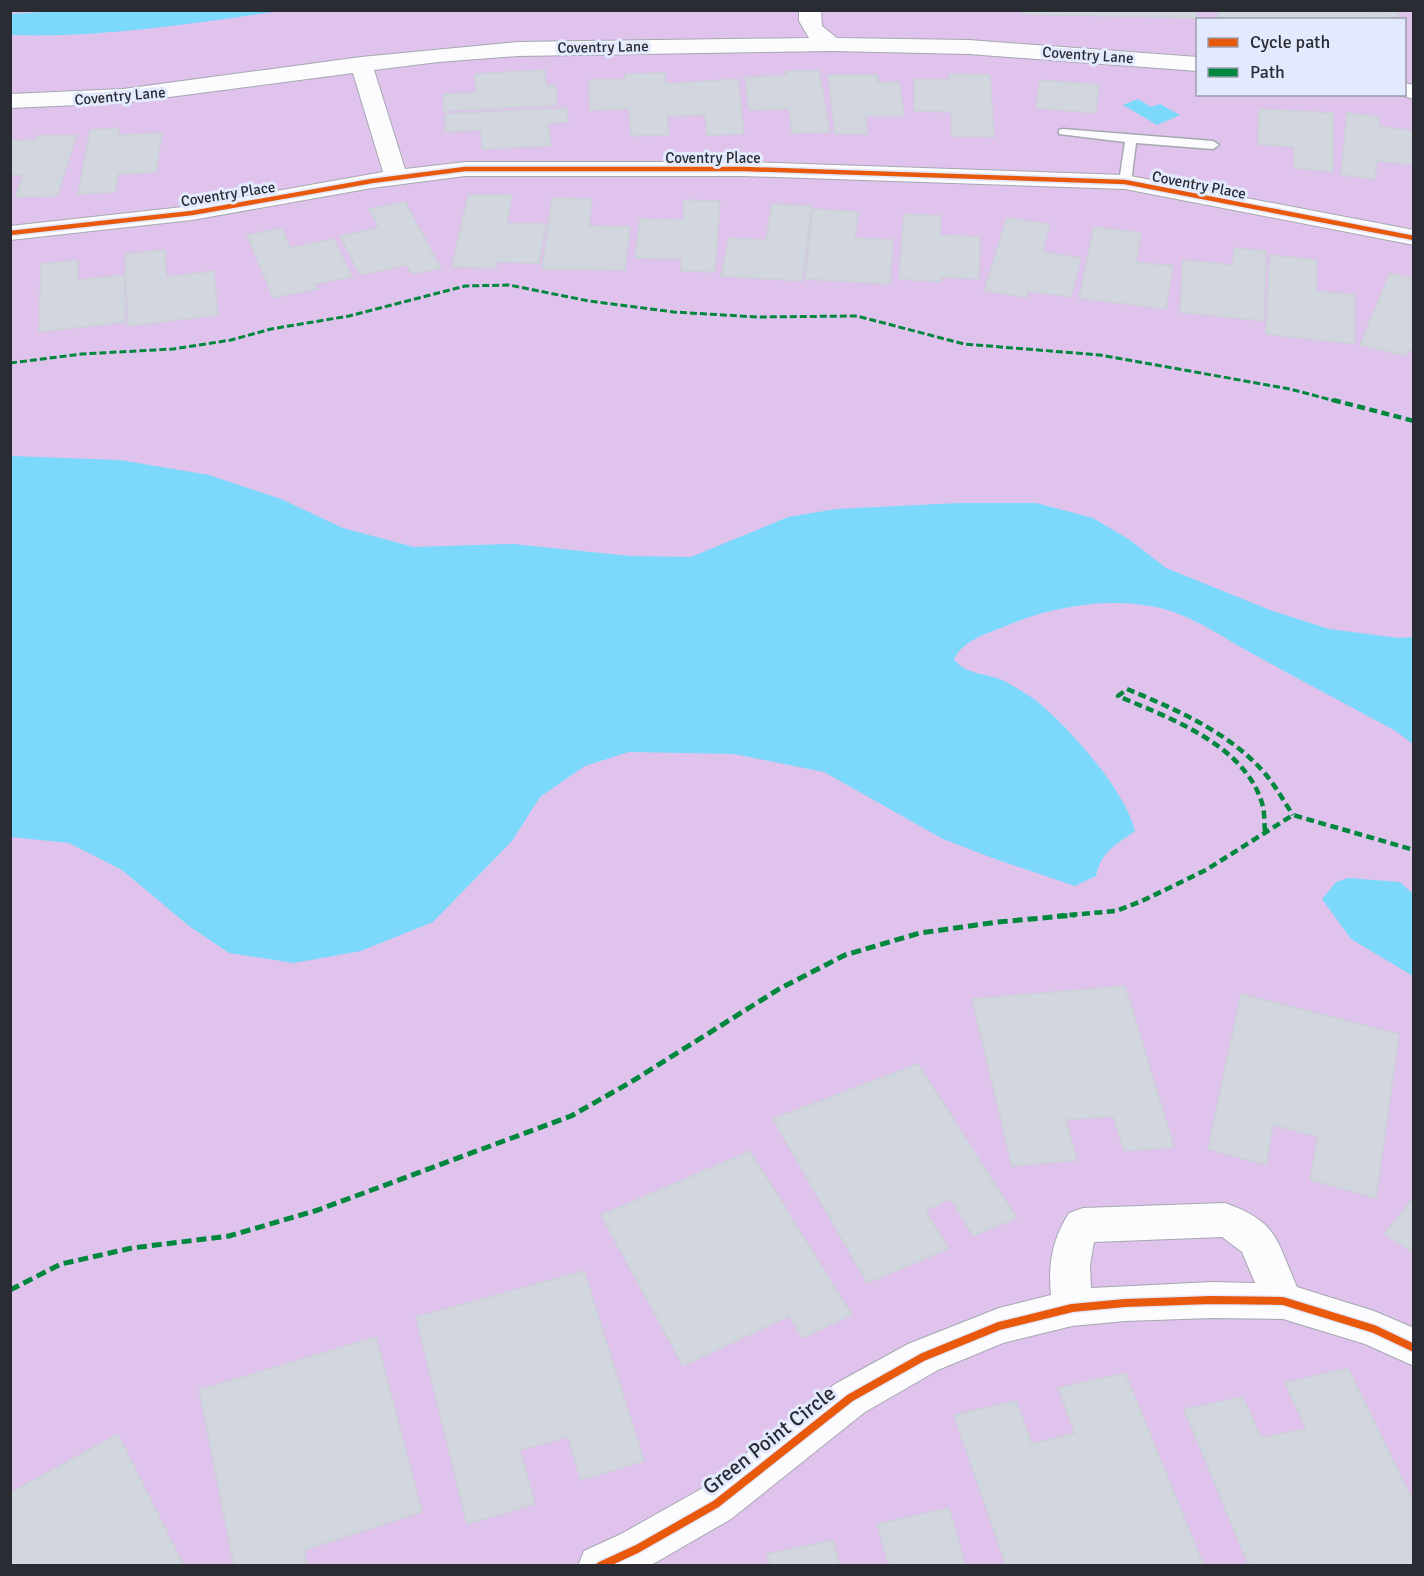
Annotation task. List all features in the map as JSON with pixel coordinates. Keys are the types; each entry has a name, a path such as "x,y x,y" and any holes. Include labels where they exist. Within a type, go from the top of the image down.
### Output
{"street":[{"path":"810,10 810,24 816,33 832,44"},
{"name":"Coventry Lane","path":"10,101 72,100 174,91 361,64 518,49 832,44 969,47 1196,64"},
{"path":"361,64 396,177"},
{"name":"Coventry Place","path":"10,232 107,223 214,209 396,177 465,169 744,169 1125,182 1413,238"},
{"path":"1072,1308 1068,1258 1073,1238 1083,1225 1225,1220 1243,1228 1257,1241 1283,1301"},
{"name":"Green Point Circle","path":"600,1566 636,1549 716,1504 850,1398 922,1357 999,1326 1072,1308 1212,1300 1283,1301 1374,1329 1413,1348"}],"lane":[{"path":"1063,132 1213,145"},
{"path":"1125,182 1131,139"}],"shaded area":[{"path":"11,11 1413,11 1413,1565 11,1566"}],"water":[{"path":"78,10 280,11 112,32 11,35 11,14"},
{"path":"1138,99 1151,107 1160,104 1180,115 1157,125 1123,105"},
{"path":"11,456 120,460 209,475 281,499 343,528 414,547 513,544 630,556 691,557 788,517 836,509 959,503 1036,503 1093,518 1130,540 1166,568 1270,610 1329,629 1399,638 1413,637 1413,744 1394,730 1203,626 1164,609 1115,603 1061,609 1027,618 979,637 965,646 954,659 965,669 1008,683 1039,703 1081,745 1109,780 1120,798 1135,831 1106,854 1098,867 1096,876 1075,886 943,839 824,772 734,754 629,752 585,766 540,797 512,841 433,922 361,951 294,963 229,953 189,926 122,870 69,843 11,837"},
{"path":"1348,878 1400,882 1413,894 1413,976 1351,939 1322,899 1336,882"}],"building":[{"path":"1022,10 1196,10 1198,18 1022,14"},
{"path":"1219,10 1358,10 1382,13 1382,10 1398,10 1398,18 1217,18"},
{"path":"545,70 546,86 556,85 557,105 444,111 443,94 476,93 475,74"},
{"path":"786,71 819,71 830,132 792,133 789,109 749,110 745,77 786,76"},
{"path":"665,73 665,84 738,79 744,134 707,135 705,115 667,116 669,135 631,136 629,109 590,110 589,80 625,79 625,74"},
{"path":"949,74 990,75 994,137 952,136 951,112 914,111 914,79 950,80"},
{"path":"828,75 877,75 878,83 899,82 904,116 865,116 868,134 835,134"},
{"path":"1040,80 1099,85 1096,113 1036,108"},
{"path":"567,108 568,122 548,123 551,146 482,149 481,130 445,132 445,114"},
{"path":"1259,109 1333,113 1333,172 1294,168 1294,147 1258,144"},
{"path":"1347,113 1379,117 1379,126 1414,131 1414,165 1377,161 1375,179 1341,175"},
{"path":"119,128 118,135 162,133 156,172 118,174 115,192 78,194 90,130"},
{"path":"77,135 57,196 15,197 23,175 10,175 10,141 35,140 36,136"},
{"path":"468,195 512,195 507,223 546,224 539,263 497,262 496,268 452,267"},
{"path":"552,198 592,199 589,226 630,227 625,270 542,269"},
{"path":"684,200 720,201 715,272 681,271 682,259 635,258 640,219 683,220"},
{"path":"405,202 441,268 412,274 407,265 360,275 340,236 379,228 369,209"},
{"path":"772,204 812,206 802,281 721,276 729,238 766,240"},
{"path":"813,209 858,212 855,238 893,240 890,284 805,279"},
{"path":"904,214 941,216 940,235 980,237 979,279 941,277 941,282 899,279"},
{"path":"1007,218 1050,224 1042,252 1081,258 1071,297 1028,291 1027,297 984,291"},
{"path":"1094,227 1141,233 1136,262 1173,266 1166,309 1079,298"},
{"path":"282,228 290,248 334,239 352,277 315,284 318,289 273,298 247,235"},
{"path":"1234,248 1266,251 1264,321 1180,312 1183,260 1233,265"},
{"path":"165,250 166,277 214,271 218,315 128,326 125,254"},
{"path":"1270,255 1317,260 1316,291 1355,295 1355,344 1266,334"},
{"path":"78,260 78,280 124,275 125,322 39,332 41,264"},
{"path":"1390,273 1414,279 1414,351 1409,350 1406,356 1360,345"},
{"path":"1125,986 1174,1147 1124,1151 1113,1116 1066,1120 1077,1160 1012,1166 972,999"},
{"path":"1241,994 1399,1034 1376,1198 1310,1180 1318,1137 1273,1125 1266,1165 1208,1149"},
{"path":"918,1064 1017,1218 973,1236 951,1199 925,1210 949,1249 867,1283 773,1119"},
{"path":"750,1151 852,1315 802,1338 789,1316 683,1366 601,1215"},
{"path":"1414,1197 1414,1253 1384,1234"},
{"path":"584,1271 644,1461 581,1480 568,1437 520,1450 535,1504 467,1524 416,1317"},
{"path":"376,1337 422,1512 304,1550 307,1566 234,1566 199,1390"},
{"path":"1348,1368 1414,1503 1414,1566 1249,1566 1184,1409 1243,1397 1261,1438 1306,1429 1285,1383"},
{"path":"1125,1373 1204,1566 1006,1566 954,1415 1016,1401 1032,1444 1075,1433 1058,1388"},
{"path":"118,1434 184,1566 10,1566 10,1493"},
{"path":"949,1508 966,1566 889,1566 877,1524"},
{"path":"833,1540 840,1566 770,1566 767,1554"}],"marked path":[{"path":"10,363 82,354 173,349 231,340 271,329 349,316 465,286 509,285 589,301 674,312 757,317 857,316 964,344 1100,355 1290,389 1414,421"},
{"path":"1265,831 1263,804 1252,781 1236,761 1215,744 1191,730 1118,696 1127,689 1163,704 1216,732 1261,769 1293,815"},
{"path":"10,1290 61,1264 132,1248 229,1236 318,1210 571,1116 631,1082 809,972 845,955 882,943 959,926 1116,911 1206,870 1293,815 1414,850"}],"cycle path":[{"path":"10,233 192,213 372,181 465,169 744,169 1125,182 1414,238"},
{"path":"600,1566 637,1549 716,1504 850,1398 923,1357 999,1326 1072,1308 1125,1303 1212,1300 1283,1301 1374,1329 1414,1348"}]}
